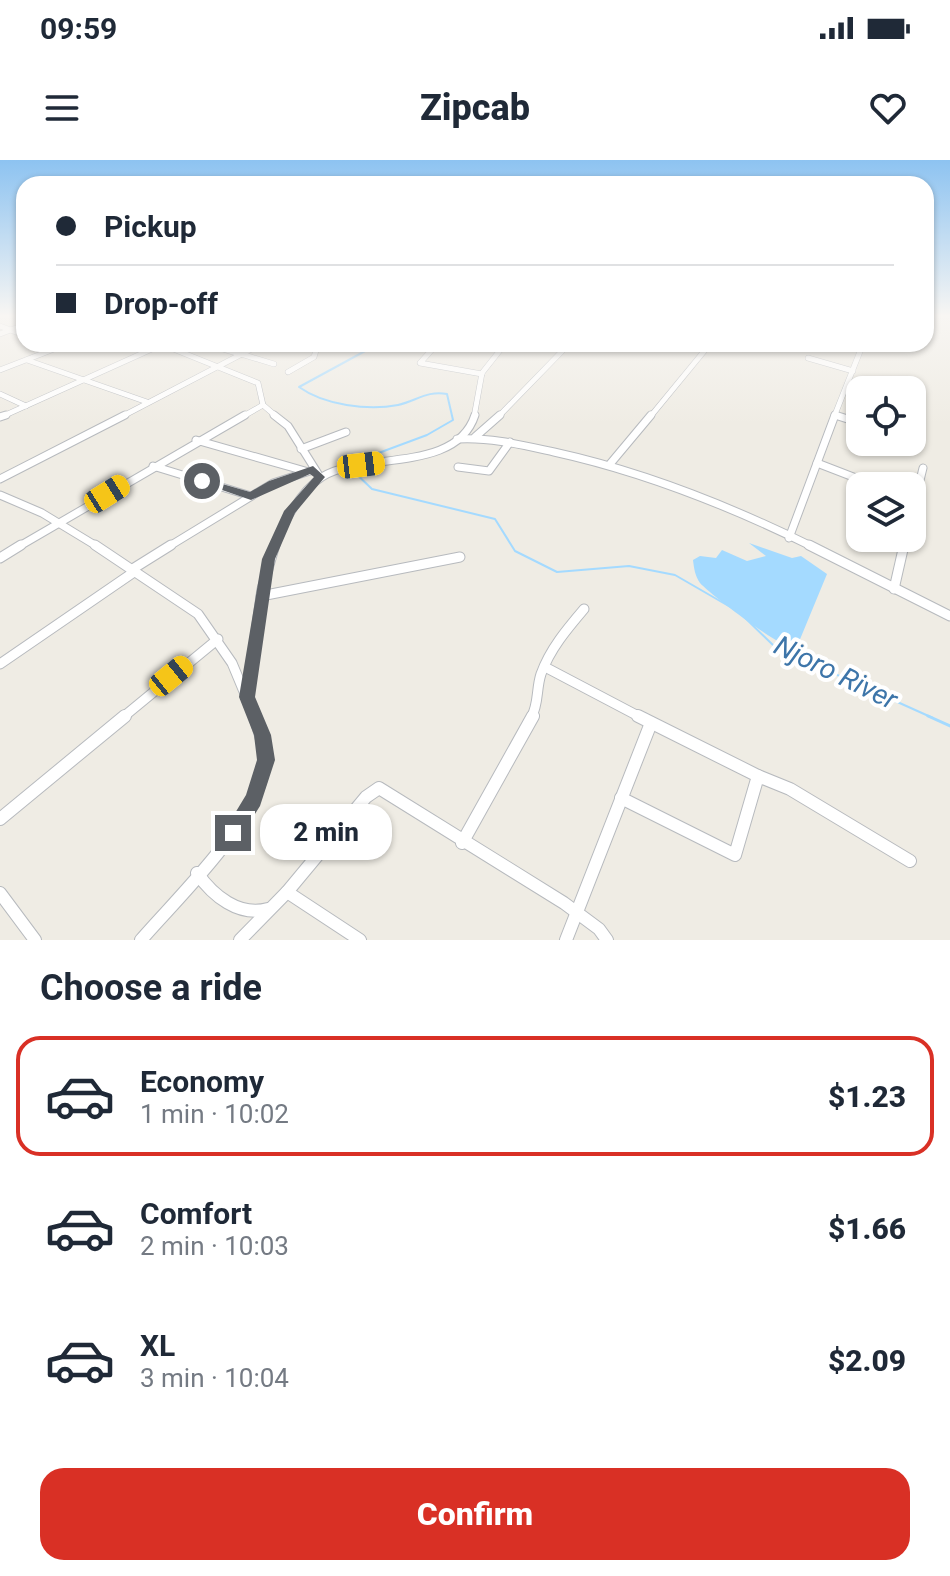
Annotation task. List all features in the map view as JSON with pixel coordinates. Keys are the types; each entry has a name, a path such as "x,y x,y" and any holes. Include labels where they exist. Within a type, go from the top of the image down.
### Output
{"street":[{"path":"0,370 47,352"},
{"path":"0,417 145,352"},
{"path":"180,352 258,383 263,405 288,426 313,473"},
{"path":"234,352 274,364"},
{"path":"0,479 244,352"},
{"path":"288,372 314,357 316,352"},
{"path":"430,352 420,363 482,374"},
{"path":"457,439 477,416 482,374 499,352"},
{"path":"475,437 519,398 562,352"},
{"path":"610,464 703,352"},
{"path":"789,538 860,352"},
{"path":"808,358 853,371"},
{"path":"27,360 147,402"},
{"path":"0,394 26,406"},
{"path":"0,558 196,440 263,405"},
{"path":"835,415 846,419"},
{"path":"301,449 346,432"},
{"path":"0,664 133,571 273,483 313,473 331,473 410,458 457,439 475,437 610,464 691,489 950,616"},
{"path":"196,440 313,473"},
{"path":"458,467 489,471 510,442"},
{"path":"817,463 846,474"},
{"path":"153,466 251,496"},
{"path":"922,472 923,468"},
{"path":"247,697 268,559 290,511 313,473"},
{"path":"0,495 61,523 199,614 218,639 263,735 264,769 249,808 214,857 141,940"},
{"path":"894,589 903,552"},
{"path":"261,596 460,557"},
{"path":"462,843 536,710 540,676 560,637 584,609"},
{"path":"0,819 218,639"},
{"path":"545,667 651,723 790,789 910,861"},
{"path":"566,940 651,723"},
{"path":"621,798 735,855 758,776"},
{"path":"240,940 287,892 366,797 379,788 392,793 462,843 578,913 604,933 607,940"},
{"path":"197,873 204,886 242,907 260,913 271,906"},
{"path":"287,892 360,940"},
{"path":"0,893 35,940"}],"water":[{"path":"749,543 792,558 801,556 827,574 796,649 777,641 747,621 697,578 693,560 700,556 716,558 722,550 747,561 766,556"}],"waterway":[{"name":"Njoro River","path":"349,464 427,435 453,420 447,394 428,395 386,407 360,407 333,402 299,387 363,352"},
{"name":"Njoro River","path":"352,470 372,489 495,519 515,551 557,572 629,566 675,575 739,612 775,647 933,718"},
{"name":"Njoro River","path":"928,716 950,726"}],"route":[{"path":"202,481 251,496 273,483 306,471 313,470 320,477 290,511 268,559 247,697 263,735 266,760 254,800 233,833"}]}
